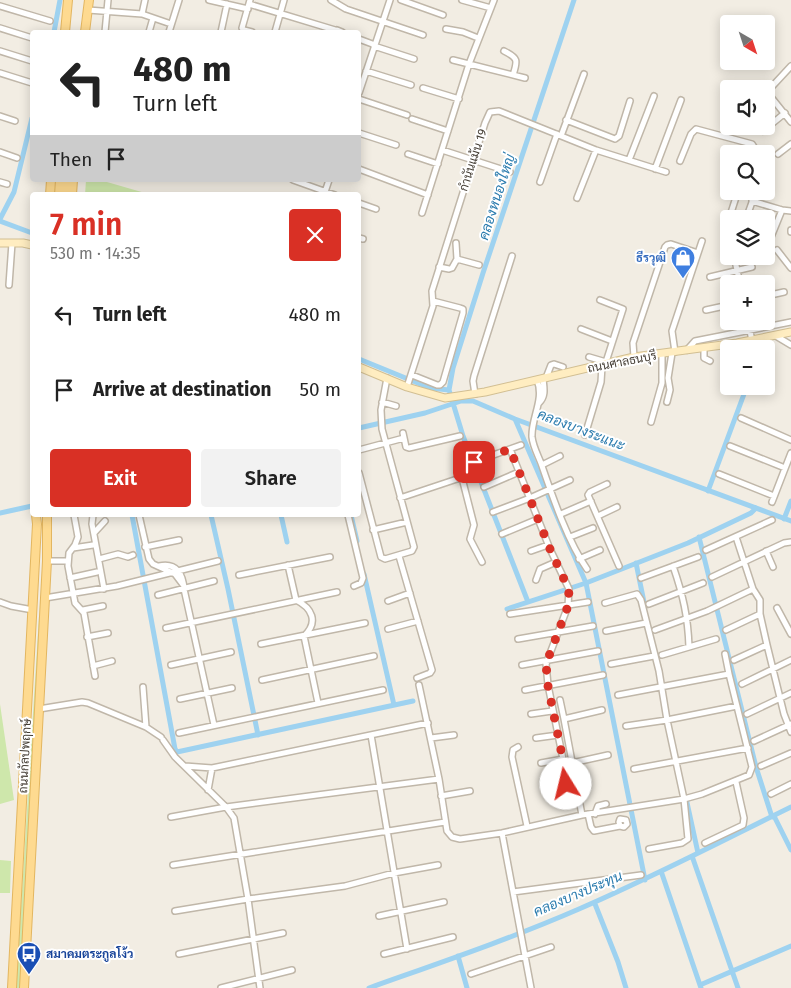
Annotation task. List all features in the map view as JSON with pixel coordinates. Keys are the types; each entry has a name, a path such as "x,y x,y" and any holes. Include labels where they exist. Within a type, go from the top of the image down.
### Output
{"main road":[{"path":"66,30 68,0"},
{"path":"84,30 89,0"},
{"name":"ถนนกัลปพฤกษ์","path":"12,988 33,610 36,517"},
{"name":"ถนนกัลปพฤกษ์","path":"37,524 39,517"},
{"name":"ถนนกัลปพฤกษ์","path":"24,988 49,517"}],"street":[{"path":"105,30 108,0"},
{"path":"142,14 145,0"},
{"path":"170,30 179,0"},
{"path":"209,0 227,4 249,4 335,30"},
{"path":"276,30 284,0"},
{"path":"331,0 346,9 422,35"},
{"path":"361,86 390,0"},
{"path":"402,0 443,14"},
{"path":"462,0 491,8"},
{"path":"422,213 469,64 494,0"},
{"path":"221,30 227,4"},
{"path":"244,30 242,28 249,4"},
{"path":"0,6 50,22"},
{"path":"87,13 107,11 142,14 171,24"},
{"path":"150,30 153,18"},
{"path":"0,28 30,37"},
{"path":"446,29 463,32 478,38"},
{"path":"361,40 414,59"},
{"path":"0,51 30,60"},
{"path":"504,51 513,55 516,59 513,75"},
{"path":"454,60 525,78"},
{"path":"775,84 791,66"},
{"path":"361,68 412,85"},
{"path":"0,73 30,82"},
{"path":"540,182 584,74"},
{"path":"422,88 459,99"},
{"path":"629,160 654,96"},
{"path":"361,100 407,115"},
{"path":"655,169 681,100"},
{"path":"566,120 616,139 619,136 630,101"},
{"path":"775,102 789,117 775,125"},
{"name":"กำนันแม้น 19","path":"410,381 433,300 432,290 490,112 499,112 596,150 666,172"},
{"path":"0,116 15,121"},
{"path":"412,119 448,131"},
{"path":"680,161 691,134 696,129 753,145"},
{"path":"361,134 396,145"},
{"path":"778,154 791,144"},
{"path":"442,150 510,172"},
{"path":"577,198 596,150"},
{"path":"0,152 18,158"},
{"path":"408,154 438,164"},
{"path":"361,170 428,195"},
{"path":"0,182 7,184"},
{"path":"299,182 322,192"},
{"path":"749,210 752,201 791,211"},
{"path":"361,204 376,209"},
{"path":"775,227 782,210"},
{"path":"667,402 670,390 668,378 673,352 672,331 702,241"},
{"path":"439,268 451,269 457,259 456,242"},
{"path":"9,285 12,243"},
{"path":"0,244 30,245"},
{"path":"634,357 633,342 665,247 670,244 698,253"},
{"path":"777,250 791,268"},
{"path":"475,394 474,376 512,256"},
{"path":"457,259 479,265"},
{"path":"735,265 737,275"},
{"path":"710,277 752,266"},
{"path":"775,294 784,292"},
{"path":"433,300 448,301"},
{"path":"361,369 387,378 437,385 443,382 463,309 433,300"},
{"path":"585,435 601,382 604,364 624,309 600,300"},
{"path":"706,310 720,306"},
{"path":"775,325 791,322"},
{"path":"581,329 612,341"},
{"path":"686,350 695,341 745,330"},
{"name":"ถนนศาลธนบุรี","path":"757,340 791,332"},
{"path":"776,336 791,345"},
{"name":"ถนนศาลธนบุรี","path":"410,381 445,398 454,397 475,394 634,357 720,346"},
{"path":"704,348 704,358 710,361"},
{"path":"651,422 662,383 662,354"},
{"path":"589,357 604,364"},
{"path":"562,367 554,364 551,365 542,379 544,391 542,400 539,403 533,430 534,444 542,465 546,491 560,514 587,569"},
{"path":"361,481 378,552 382,558 399,556 413,549 380,419 387,378"},
{"path":"382,402 396,406"},
{"path":"741,418 791,440"},
{"path":"361,449 403,435 406,447 409,448 460,436"},
{"path":"474,462 521,444"},
{"path":"730,446 785,468"},
{"path":"510,449 548,545 568,587 568,606 547,660 548,686 566,775 566,784 546,788"},
{"path":"719,474 773,499 791,453"},
{"path":"542,465 560,456"},
{"path":"484,487 519,472"},
{"path":"400,498 472,474"},
{"path":"462,478 474,525 470,539 482,562"},
{"path":"493,512 570,480"},
{"path":"607,484 590,492 588,495 619,566"},
{"path":"560,514 590,501"},
{"path":"598,516 618,507"},
{"path":"74,517 78,537 67,561 74,603 83,610 95,676"},
{"path":"93,517 92,524 104,589"},
{"path":"139,517 149,559 163,570 175,571"},
{"path":"348,517 363,578 361,583 354,586"},
{"path":"502,534 538,519"},
{"path":"706,550 772,520"},
{"path":"94,533 105,521"},
{"path":"373,530 407,522"},
{"path":"570,537 593,528"},
{"path":"736,537 753,588 760,600 760,614 773,670 791,732"},
{"path":"145,547 179,540"},
{"path":"712,577 766,551 791,542"},
{"path":"73,548 93,545"},
{"path":"531,551 548,545"},
{"path":"580,558 600,550"},
{"path":"766,551 773,567"},
{"path":"99,559 118,554 128,557 133,555"},
{"path":"399,556 432,670 430,673 417,678"},
{"path":"239,575 330,557"},
{"path":"641,578 698,557"},
{"path":"47,561 67,561"},
{"path":"45,598 104,589 218,561"},
{"path":"536,580 540,569 556,562"},
{"path":"288,565 296,600 310,610 312,619 310,628 304,636 318,703"},
{"path":"673,566 688,618 689,647"},
{"path":"175,571 184,588 214,725"},
{"path":"70,578 97,572"},
{"path":"158,595 214,581"},
{"path":"649,604 704,582"},
{"path":"655,630 707,611 753,588"},
{"path":"166,628 337,592"},
{"path":"388,601 410,593"},
{"path":"605,603 637,594 641,600 659,670 667,720 684,799 688,839 682,843 649,849"},
{"path":"0,602 33,610"},
{"path":"510,614 588,602"},
{"path":"83,610 103,606"},
{"path":"777,608 791,634"},
{"path":"726,630 760,614"},
{"path":"388,630 418,621"},
{"path":"261,644 365,622"},
{"path":"606,631 646,623"},
{"path":"518,640 593,626"},
{"path":"88,637 108,634"},
{"path":"662,655 716,639"},
{"path":"734,660 767,644"},
{"path":"522,665 598,651"},
{"path":"171,665 231,652"},
{"path":"419,685 439,779 445,822 449,836 460,839 502,833 527,826 585,815 684,799 736,782 749,775 752,767 725,654"},
{"path":"262,680 374,656"},
{"path":"611,664 654,656"},
{"path":"742,684 791,660"},
{"path":"93,666 112,661"},
{"path":"618,695 729,674"},
{"path":"525,690 603,675"},
{"path":"143,687 146,727"},
{"path":"180,699 232,688"},
{"path":"179,733 383,690"},
{"path":"747,714 791,693"},
{"path":"560,700 572,763 585,815 590,827 594,831 620,826 624,827 627,824 626,820 615,818 613,811"},
{"path":"39,710 82,702 146,727 162,738 175,757 226,807 234,818 241,853 260,988"},
{"path":"626,726 737,706"},
{"path":"564,719 602,710"},
{"path":"531,714 552,711"},
{"path":"184,766 212,768 428,723"},
{"path":"754,741 789,724"},
{"path":"371,735 399,912 407,949"},
{"path":"431,738 454,735"},
{"path":"536,738 558,735"},
{"path":"518,747 512,750 512,757 527,826"},
{"path":"634,769 748,748"},
{"path":"761,766 791,753"},
{"path":"572,763 608,755"},
{"path":"541,763 562,759"},
{"path":"208,790 212,768"},
{"path":"171,817 226,807 439,779"},
{"path":"705,842 740,827 744,822 736,782"},
{"path":"771,794 791,784"},
{"path":"441,796 470,791"},
{"path":"594,814 598,806 606,804"},
{"path":"173,865 445,822"},
{"path":"502,833 531,988"},
{"path":"175,911 345,886 394,873 438,865"},
{"path":"513,892 641,875"},
{"path":"379,916 444,902"},
{"path":"179,954 283,933"},
{"path":"384,954 453,937"},
{"path":"471,974 551,947"},
{"path":"224,988 292,970"}],"green space":[{"path":"86,182 107,182 142,192 85,192"},
{"path":"40,600 20,988 16,988"},
{"path":"0,704 14,800 0,804"},
{"path":"0,860 11,861 10,893 0,893"}],"waterway":[{"path":"54,30 60,0"},
{"name":"คลองหนองใหญ่","path":"528,602 463,436 449,390 453,368 483,273 574,0"},
{"path":"0,219 14,192 30,126"},
{"path":"0,221 30,232"},
{"path":"361,360 430,388 449,390"},
{"path":"708,491 744,395"},
{"name":"คลองบางระแนะ","path":"361,428 425,413 461,401 473,401 515,419 791,521"},
{"path":"515,419 586,583 645,880"},
{"path":"784,519 791,501"},
{"name":"คลองบางระแนะ","path":"0,513 30,506"},
{"path":"507,609 586,583 688,543 751,513 756,508"},
{"path":"132,517 177,752 413,701"},
{"path":"211,517 258,735"},
{"path":"281,517 287,542"},
{"path":"351,517 357,541"},
{"path":"699,537 756,767 772,817"},
{"path":"636,563 645,607"},
{"path":"364,574 394,705"},
{"path":"686,798 698,853"},
{"name":"คลองบางประทุน","path":"369,988 501,941 579,909 791,807"},
{"path":"774,816 791,850"},
{"path":"692,856 738,988"},
{"path":"661,871 701,988"},
{"path":"595,904 626,988"},
{"path":"700,985 791,946"},
{"path":"458,956 467,988"}],"place":[{"name":"ธีรวุฒิ","path":"683,279"},
{"name":"สมาคมตระกูลโง้ว","path":"29,975"}],"route":[{"path":"474,462 510,449 550,549 569,590 568,606 546,664 552,711 567,780 566,784"}]}
